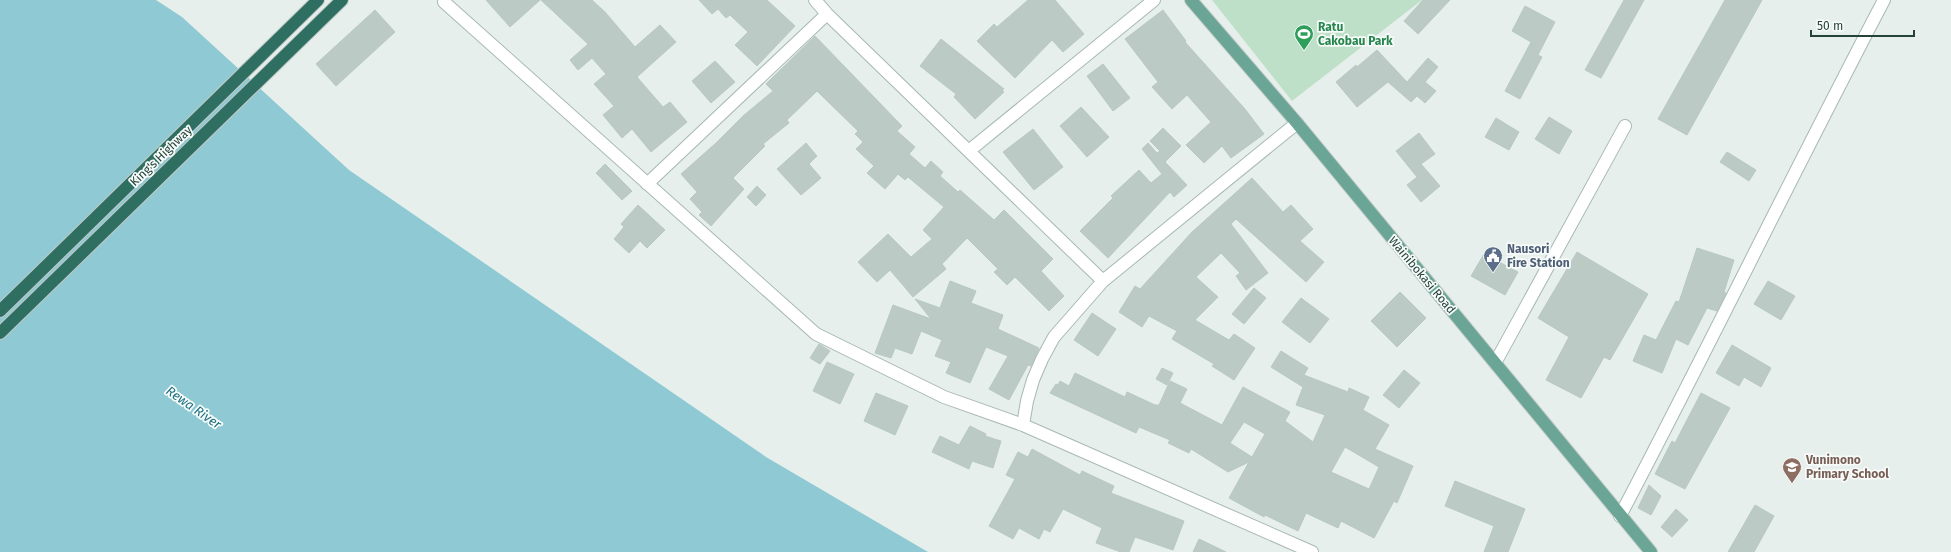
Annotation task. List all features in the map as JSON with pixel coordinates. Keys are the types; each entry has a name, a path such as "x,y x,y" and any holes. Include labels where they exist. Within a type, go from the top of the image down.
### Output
{"highway":[{"name":"King's Highway","path":"0,311 318,0"},
{"name":"King's Highway","path":"0,333 342,0"}],"main road":[{"name":"Wainibokasi Road","path":"1191,0 1297,123 1651,552"}],"street":[{"path":"815,0 827,14 970,150 1103,281"},
{"path":"970,150 1154,0"},
{"path":"1620,516 1682,397 1817,126 1884,0"},
{"path":"444,2 816,334 944,397 1023,425 1312,552"},
{"path":"647,184 827,14"},
{"path":"1023,425 1027,401 1033,380 1054,337 1103,281 1297,123"},
{"path":"1495,363 1625,126"}],"green space":[{"name":"Ratu Cakobau Park","path":"1212,0 1422,0 1292,101"}],"water":[{"name":"Rewa River","path":"0,0 156,0 182,17 349,170 766,457 928,552 0,552"}],"building":[{"path":"486,0 540,0 510,27"},
{"path":"541,0 592,0 605,12 635,47 660,25 676,42 637,77 663,107 670,102 687,122 651,152 632,129 622,138 603,115 614,106 594,84 606,74 592,58 578,70 570,60 588,44"},
{"path":"699,0 767,0 795,26 757,66 735,45 748,32 730,15 726,18 718,9 712,14"},
{"path":"1028,0 1055,0 1084,34 1063,52 1052,40 1015,78 977,41 994,24 997,27"},
{"path":"1423,0 1450,0 1418,34 1404,21"},
{"path":"1624,0 1644,0 1601,78 1585,70"},
{"path":"1725,0 1762,0 1687,135 1658,119"},
{"path":"1525,6 1555,22 1538,55 1542,57 1520,99 1505,91 1531,42 1512,31"},
{"path":"375,10 395,32 336,86 316,64"},
{"path":"1163,10 1186,41 1185,42 1245,109 1264,134 1231,158 1222,146 1204,163 1186,145 1211,122 1187,95 1172,109 1152,87 1158,82 1125,39"},
{"path":"815,36 902,126 897,131 915,147 909,154 925,168 931,161 943,172 940,176 958,192 960,190 994,220 1004,210 1053,259 1041,271 1064,296 1049,311 1015,277 1007,285 994,272 998,269 967,238 942,264 946,269 913,297 890,270 877,282 858,262 888,234 911,257 932,239 923,230 944,207 908,177 905,180 898,174 885,189 867,173 874,166 856,149 863,142 855,134 858,131 817,91 787,120 789,123 763,144 765,146 733,178 744,189 711,226 699,215 702,212 690,199 697,192 681,174 716,143 743,116 773,91 766,84"},
{"path":"941,39 1004,89 1002,90 1004,92 975,119 954,97 956,94 920,66"},
{"path":"1377,50 1407,82 1428,58 1438,67 1425,82 1436,91 1425,103 1417,96 1411,102 1388,82 1357,107 1336,82"},
{"path":"715,61 735,82 711,103 692,81"},
{"path":"1103,64 1130,98 1113,111 1087,76"},
{"path":"1081,107 1109,137 1087,157 1060,126"},
{"path":"1549,117 1572,131 1559,154 1535,139"},
{"path":"1496,118 1519,132 1509,150 1485,137"},
{"path":"1163,128 1181,146 1165,162 1187,185 1174,197 1170,192 1108,258 1080,231 1113,198 1111,196 1139,170 1151,183 1162,174 1142,149 1148,143 1157,153 1160,151 1150,141"},
{"path":"1033,129 1063,167 1034,190 1003,152"},
{"path":"1419,133 1435,154 1421,164 1440,186 1421,202 1407,185 1417,177 1396,151"},
{"path":"806,143 817,156 809,164 821,178 801,195 777,169"},
{"path":"1727,152 1756,170 1749,181 1720,162"},
{"path":"605,164 632,191 622,200 596,173"},
{"path":"1252,178 1283,212 1291,205 1313,229 1300,241 1324,262 1306,282 1236,219 1231,224 1268,273 1246,290 1236,276 1240,273 1221,253 1196,277 1218,297 1195,320 1229,340 1234,334 1255,348 1234,380 1212,366 1214,364 1172,339 1177,331 1149,316 1142,327 1119,312 1135,286 1140,289 1192,232"},
{"path":"757,186 766,195 756,206 747,197"},
{"path":"638,205 665,230 647,248 640,241 629,253 614,239 624,227 621,224"},
{"path":"1697,248 1734,260 1724,292 1726,293 1717,311 1707,308 1688,345 1676,339 1662,373 1633,361 1644,335 1656,340 1676,301 1679,302"},
{"path":"1577,252 1648,294 1610,360 1604,357 1581,398 1546,380 1569,337 1538,318"},
{"name":"Nausori Fire Station","path":"1484,254 1518,272 1505,295 1471,276"},
{"path":"950,281 976,291 971,303 1003,315 998,329 1039,348 1031,366 1028,365 1009,400 989,389 1008,356 986,347 970,383 946,373 951,362 935,356 942,340 921,331 912,354 895,348 891,358 875,353 893,305 931,319 915,299 940,308"},
{"path":"1768,281 1795,296 1781,320 1754,304"},
{"path":"1254,288 1266,298 1244,324 1232,314"},
{"path":"1400,292 1426,318 1397,347 1371,321"},
{"path":"1301,298 1329,319 1310,343 1282,322"},
{"path":"1092,313 1116,329 1098,356 1074,340"},
{"path":"819,344 830,351 820,364 810,358"},
{"path":"1732,345 1771,368 1761,387 1744,377 1739,386 1716,373"},
{"path":"1281,351 1308,368 1304,375 1348,392 1349,388 1369,397 1363,410 1389,425 1375,449 1413,466 1397,503 1394,501 1374,538 1341,521 1338,528 1306,513 1298,531 1265,515 1264,517 1229,498 1249,462 1228,472 1191,449 1189,453 1168,443 1170,440 1139,427 1136,433 1050,393 1060,381 1069,386 1075,373 1125,397 1127,392 1155,405 1159,405 1170,381 1187,389 1180,403 1222,425 1243,387 1290,412 1285,421 1313,442 1325,415 1296,405 1303,387 1271,367","holes":["1244,422 1265,434 1252,457 1230,443","1345,447 1379,467 1369,489 1331,472"]},
{"path":"827,362 854,374 840,404 813,391"},
{"path":"1162,368 1173,373 1167,385 1156,379"},
{"path":"1404,370 1420,383 1399,408 1383,395"},
{"path":"876,393 908,406 895,435 864,421"},
{"path":"1701,393 1730,408 1685,489 1655,474 1672,441 1675,443"},
{"path":"970,426 986,434 985,436 1001,441 993,468 972,461 969,469 932,452 940,436 959,445"},
{"path":"1032,449 1080,475 1082,471 1114,486 1111,493 1184,521 1173,550 1135,537 1129,552 1121,552 1096,543 1102,528 1063,509 1050,532 1044,529 1039,539 1019,528 1013,539 989,526 1015,479 1006,475 1018,452 1028,457"},
{"path":"1455,481 1525,509 1508,552 1484,552 1494,526 1445,506"},
{"path":"1649,485 1661,496 1651,515 1638,508"},
{"path":"1755,505 1774,516 1754,552 1728,552"},
{"path":"1676,509 1688,520 1672,537 1661,527"},
{"path":"1199,539 1226,552 1193,552"}],"place":[{"name":"Ratu Cakobau Park","path":"1304,51"},
{"name":"Nausori Fire Station","path":"1493,273"},
{"name":"Vunimono Primary School","path":"1792,484"}]}
